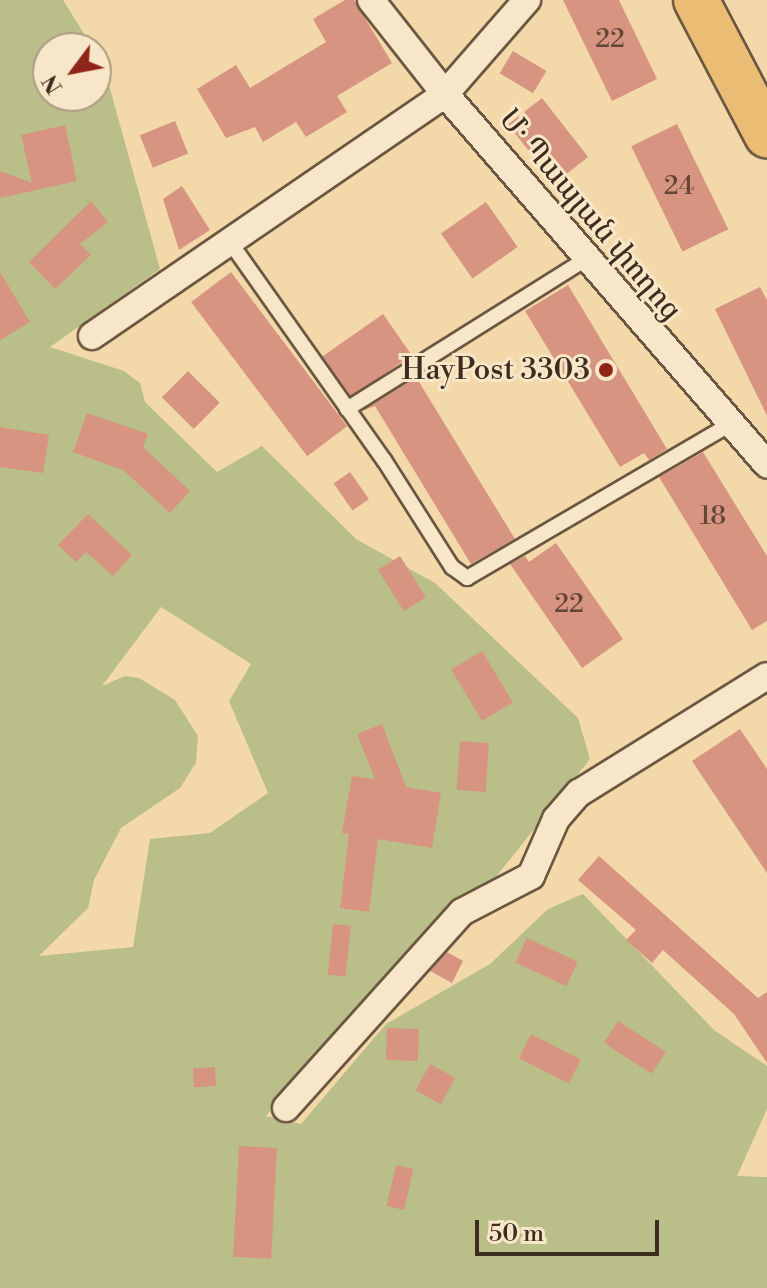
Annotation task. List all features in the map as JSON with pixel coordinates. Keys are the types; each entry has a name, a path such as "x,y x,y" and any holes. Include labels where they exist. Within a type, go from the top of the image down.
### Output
{"highway":[{"path":"696,0 767,135"}],"street":[{"name":"Մ․ Պապյան փողոց","path":"371,0 445,94 729,425 767,465"},
{"path":"92,336 445,94 527,0"},
{"path":"286,1108 462,912 531,876 556,819 579,793 767,676"}],"lane":[{"path":"230,242 347,409 452,567 467,578 729,425"},
{"path":"347,409 586,259"}],"green space":[{"path":"0,0 63,0 83,32 32,32 32,112 112,112 112,96 160,269 50,347 124,371 140,383 145,402 217,472 262,446 356,539 435,583 578,718 590,759 495,878 371,990 266,1116 301,1124 386,1024 490,964 548,909 583,894 714,1030 767,1066 767,1109 737,1176 767,1177 767,1288 0,1288","holes":["161,607 251,664 229,701 268,793 210,833 150,839 133,947 39,956 88,908 94,880 121,828 180,788 196,763 198,736 175,700 139,678 125,676 102,686"]}],"building":[{"path":"345,0 354,0 392,63 337,96 347,112 306,137 296,122 263,142 255,127 226,138 197,89 236,65 250,88 326,42 313,19"},
{"path":"563,0 619,0 657,79 612,101"},
{"path":"513,51 546,71 533,93 500,73"},
{"path":"542,98 588,157 554,184 508,124"},
{"path":"175,121 188,153 153,168 140,135"},
{"path":"677,124 728,229 682,252 631,146"},
{"path":"65,125 77,181 0,198 0,171 32,183 21,135"},
{"path":"182,186 210,230 179,250 163,199"},
{"path":"91,201 108,222 80,244 91,255 55,289 29,262"},
{"path":"486,202 518,247 472,279 441,234"},
{"path":"0,272 30,322 0,340"},
{"path":"231,272 347,426 307,456 191,302"},
{"path":"568,285 667,449 649,460 644,453 620,467 525,311"},
{"path":"760,287 767,300 767,416 715,309"},
{"path":"383,314 412,355 351,397 322,356"},
{"path":"188,371 220,403 194,429 162,397"},
{"path":"416,377 515,539 471,564 375,406 362,411"},
{"path":"87,413 148,434 143,447 190,491 170,513 123,470 73,452"},
{"path":"0,427 49,435 43,473 0,467"},
{"path":"703,452 767,556 767,621 752,630 659,477"},
{"path":"350,472 369,499 353,511 334,483"},
{"path":"88,514 132,555 113,576 86,552 76,562 58,545"},
{"path":"556,543 623,639 582,668 510,564 525,556 529,562"},
{"path":"400,556 426,598 404,611 378,570"},
{"path":"482,651 513,702 482,721 451,670"},
{"path":"382,724 406,787 441,793 432,848 378,839 369,912 340,908 349,834 342,833 352,776 375,779 357,734"},
{"path":"740,729 767,769 767,873 692,761"},
{"path":"460,741 489,743 486,792 457,790"},
{"path":"599,856 758,998 767,992 767,1063 734,1014 663,950 652,963 626,940 636,930 578,880"},
{"path":"333,924 351,926 346,977 328,975"},
{"path":"527,938 578,962 566,986 516,962"},
{"path":"447,952 463,961 452,983 430,971"},
{"path":"618,1021 666,1052 652,1074 604,1043"},
{"path":"387,1028 419,1029 418,1061 386,1060"},
{"path":"531,1034 581,1059 569,1083 519,1058"},
{"path":"430,1064 455,1078 441,1104 415,1090"},
{"path":"215,1067 216,1086 194,1087 193,1068"},
{"path":"239,1146 277,1148 271,1259 233,1257"},
{"path":"396,1165 414,1169 404,1210 387,1206"}],"place":[{"name":"HayPost 3303","path":"606,370"}]}
